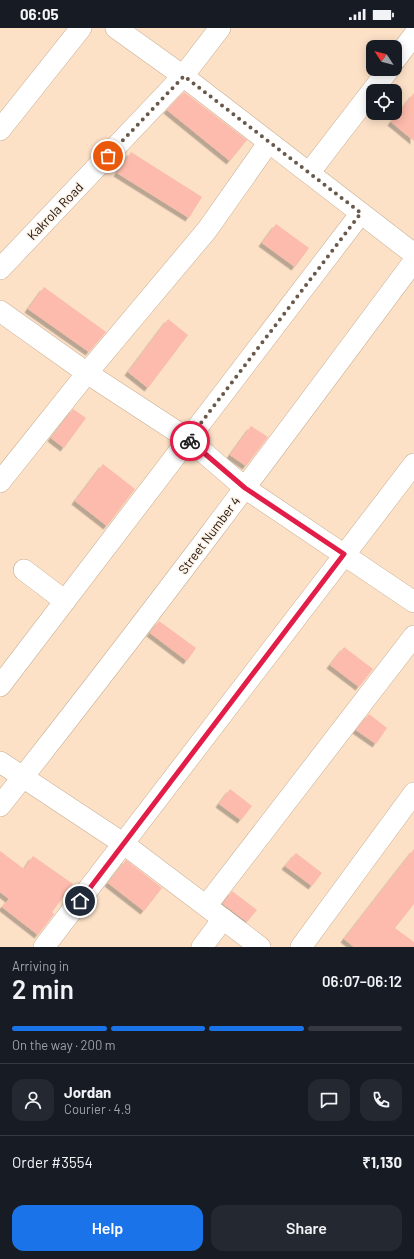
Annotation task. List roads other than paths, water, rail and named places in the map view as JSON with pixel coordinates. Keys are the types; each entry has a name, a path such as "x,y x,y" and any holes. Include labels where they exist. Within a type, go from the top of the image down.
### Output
{"street":[{"path":"0,130 81,28"},
{"path":"116,28 184,76 414,254"},
{"name":"Kakrola Road","path":"0,269 184,76 220,28"},
{"path":"402,51 414,36"},
{"path":"309,173 383,76"},
{"path":"0,482 87,373 207,230 269,142"},
{"path":"0,686 361,213"},
{"name":"Street Number 4","path":"0,806 245,488 414,261"},
{"path":"0,311 87,373 188,440 245,488 414,602"},
{"path":"44,947 414,464"},
{"path":"24,570 65,601"},
{"path":"206,906 414,636"},
{"path":"0,762 124,844 260,947"},
{"path":"301,947 414,793"},
{"path":"202,947 223,919"}]}
